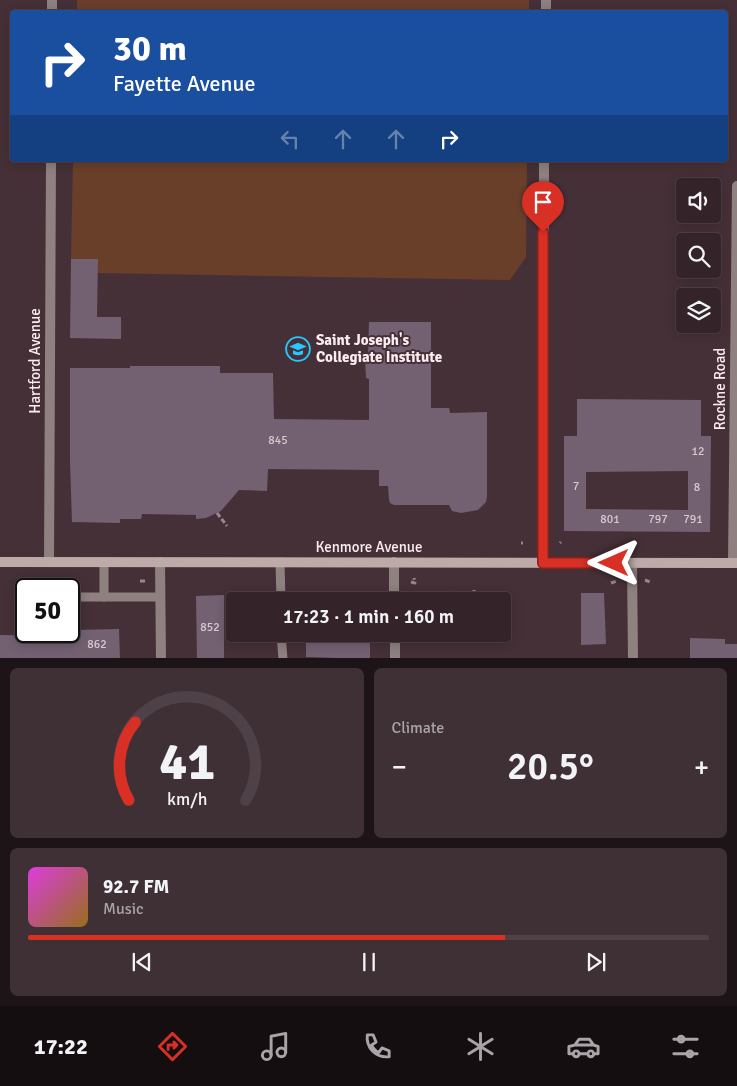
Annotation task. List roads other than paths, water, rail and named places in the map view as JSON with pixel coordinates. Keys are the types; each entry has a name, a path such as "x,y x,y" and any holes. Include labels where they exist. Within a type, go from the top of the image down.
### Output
{"main road":[{"name":"Kenmore Avenue","path":"0,562 735,563"}],"street":[{"name":"Hartford Avenue","path":"49,562 51,162"},
{"path":"543,563 544,162"},
{"name":"Rockne Road","path":"735,563 737,186"},
{"path":"160,562 161,658"},
{"path":"394,562 394,592"},
{"path":"632,563 633,658"},
{"path":"395,642 395,658"}],"lane":[{"path":"104,562 104,597"},
{"path":"280,562 281,592"},
{"path":"80,597 160,597"},
{"path":"282,642 283,658"}],"place":[{"name":"Saint Joseph's Collegiate Institute","path":"298,349"}]}
